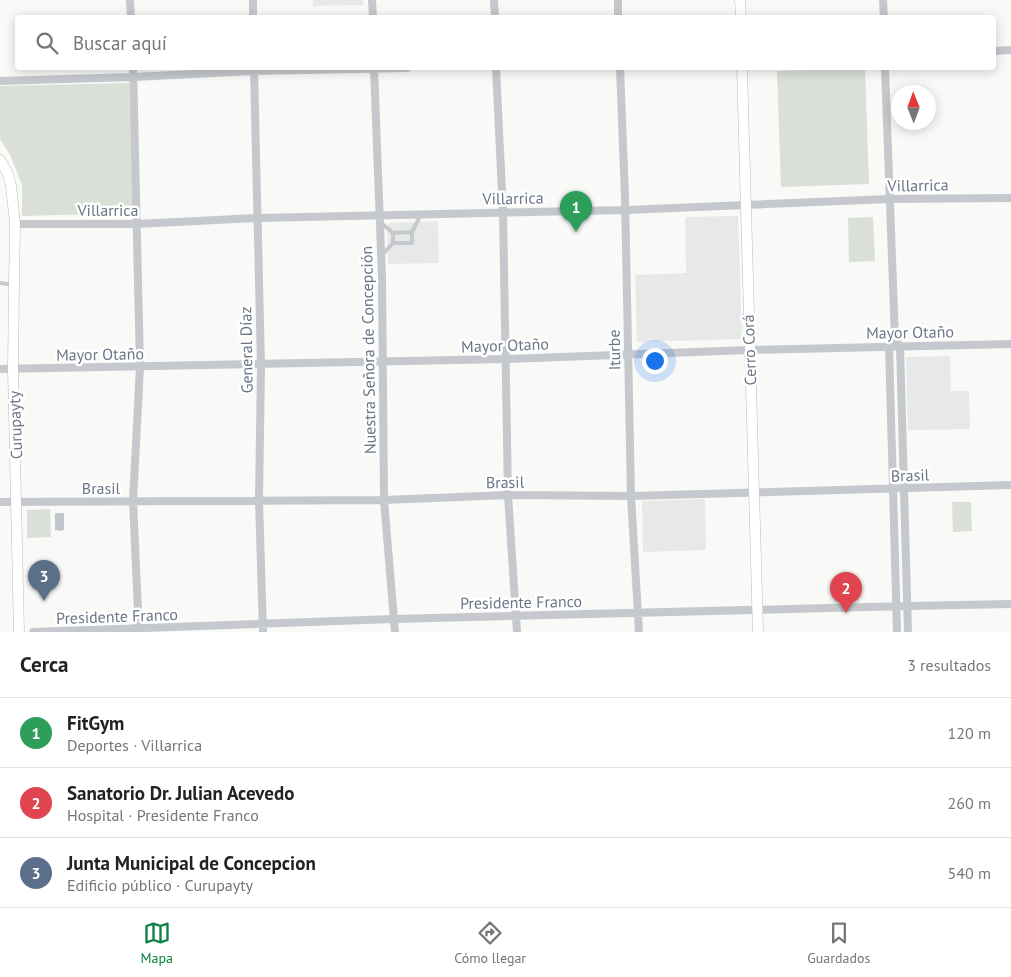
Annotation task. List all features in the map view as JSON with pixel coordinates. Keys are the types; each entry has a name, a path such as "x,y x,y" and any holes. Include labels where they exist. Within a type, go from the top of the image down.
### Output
{"street":[{"path":"130,0 130,15"},
{"path":"253,0 254,15"},
{"path":"372,0 373,15"},
{"path":"494,0 495,15"},
{"path":"618,0 618,15"},
{"path":"740,0 741,15"},
{"path":"883,0 884,15"},
{"path":"996,50 1011,50"},
{"path":"132,70 140,367 133,501 139,630"},
{"path":"0,81 133,77 254,70"},
{"name":"General Díaz","path":"254,70 261,365 259,500 263,628"},
{"name":"Nuestra Señora de Concepción","path":"374,70 381,256 384,500 395,632"},
{"path":"496,70 502,212 508,495 517,632"},
{"name":"Iturbe","path":"620,70 626,210 631,496 640,632"},
{"name":"Cerro Corá","path":"742,70 758,632"},
{"path":"885,70 895,340 900,346 908,632"},
{"name":"Curupayty","path":"0,160 7,172 11,185 15,224 13,369 19,632"},
{"name":"Villarrica","path":"15,224 137,224 258,218 380,219 421,214 626,210 889,199 1011,198"},
{"path":"895,340 889,346 897,632"},
{"name":"Mayor Otaño","path":"0,370 506,359 749,350 1011,344"},
{"name":"Brasil","path":"0,502 384,500 508,495 631,496 1011,486"},
{"name":"Presidente Franco","path":"33,632 263,628 394,620 517,616 1011,604"}],"lane":[{"path":"393,243 412,243 412,232 421,214"},
{"path":"380,219 393,233 393,243 381,256"},
{"path":"393,233 412,232"},
{"path":"0,283 14,286"}],"shaded area":[{"path":"313,0 363,0 364,5 313,6"},
{"path":"865,70 869,184 781,187 777,71"},
{"path":"129,83 133,213 22,216 22,185 10,155 0,139 0,86"},
{"path":"738,216 742,339 637,342 635,275 686,273 685,217"},
{"path":"873,217 875,261 849,262 848,218"},
{"path":"438,221 439,263 388,264 387,227 390,223"},
{"path":"950,356 951,391 969,391 970,429 908,430 906,357"},
{"path":"705,499 706,550 643,552 642,501"},
{"path":"952,502 971,502 972,531 953,532"},
{"path":"50,509 51,537 27,538 27,510"},
{"path":"55,513 64,513 64,530 55,530"}],"place":[{"name":"FitGym","path":"576,232"},
{"name":"Junta Municipal de Concepcion","path":"44,601"},
{"name":"Sanatorio Dr. Julian Acevedo","path":"846,613"}]}
